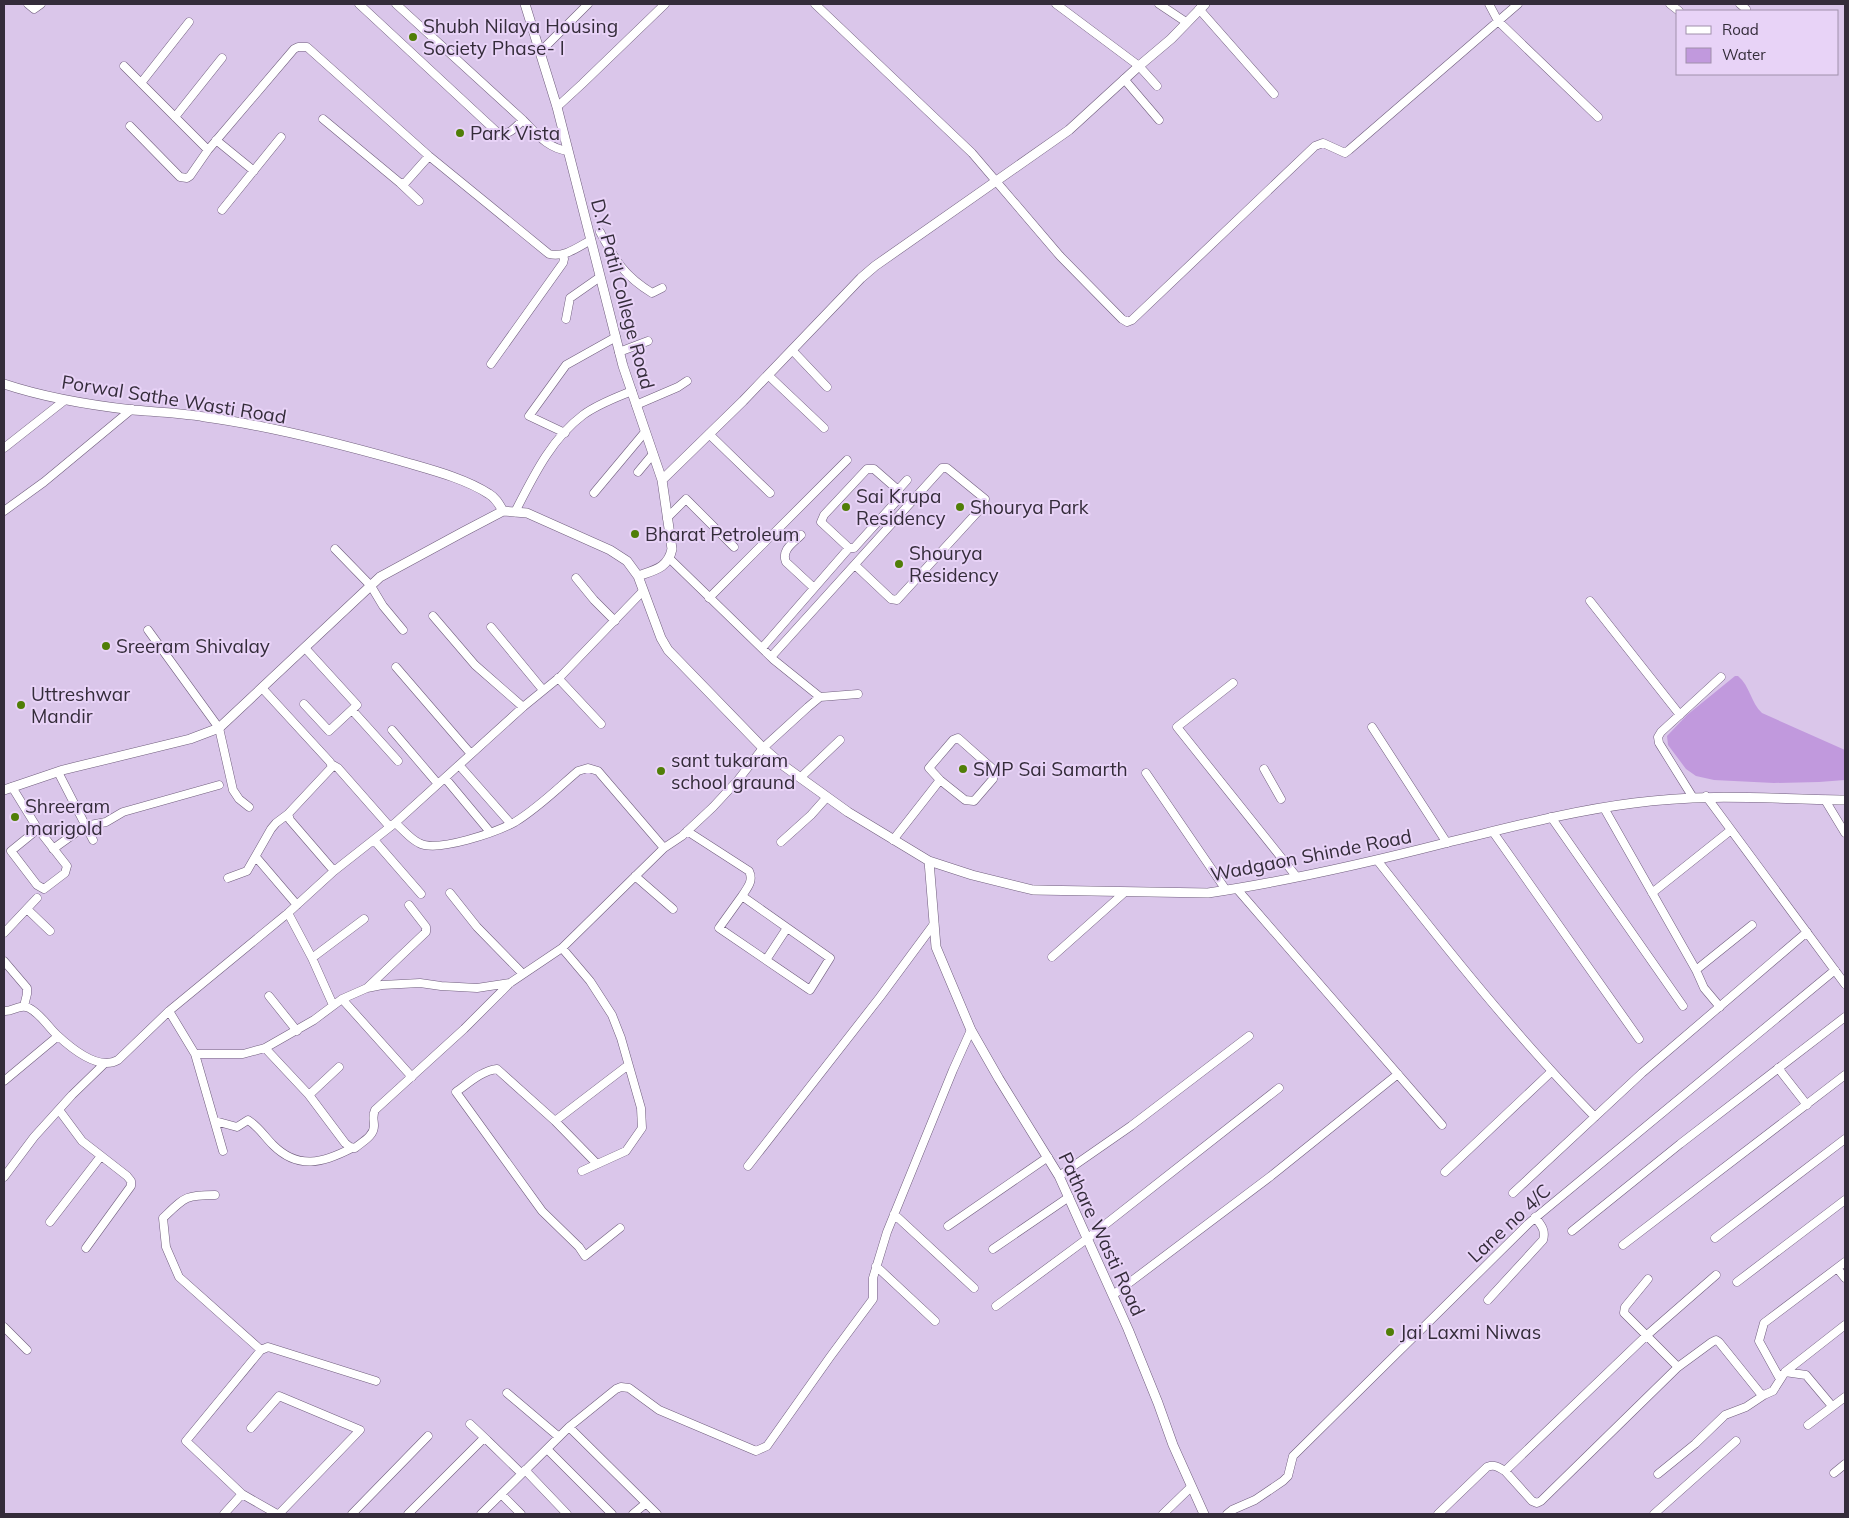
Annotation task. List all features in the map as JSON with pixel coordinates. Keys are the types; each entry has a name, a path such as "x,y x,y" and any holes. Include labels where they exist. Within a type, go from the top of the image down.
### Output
{"street":[{"path":"28,4 34,8 41,4"},
{"path":"359,4 498,133 508,134 523,120"},
{"path":"396,4 551,146 557,150 568,151"},
{"name":"D.Y. Patil College Road","path":"525,4 557,106 619,352 662,480 672,549 670,559"},
{"path":"540,52 588,4"},
{"path":"557,106 665,4"},
{"path":"815,4 972,153 1060,256 1122,320 1127,322 1132,320 1315,146 1323,143 1341,153 1345,153 1518,4"},
{"path":"1056,4 1139,66 1157,86"},
{"path":"1159,4 1186,22"},
{"path":"1490,4 1498,21 1598,117"},
{"path":"662,480 768,375 861,278 1069,130 1171,39 1202,7 1274,94"},
{"path":"141,83 189,22"},
{"path":"130,126 180,177 186,178 190,176 216,140 294,49 298,46 307,47 428,156 549,254 555,256 563,254 591,240"},
{"path":"175,117 222,58"},
{"path":"124,66 208,150"},
{"path":"1124,79 1159,120"},
{"path":"323,119 419,201"},
{"path":"222,210 281,137"},
{"path":"216,140 254,171"},
{"path":"400,183 405,183 428,156"},
{"path":"600,232 614,258 635,282 652,293 662,288"},
{"path":"491,364 563,264 563,254"},
{"path":"566,319 570,298 600,277"},
{"path":"565,433 529,416 566,365 616,337"},
{"path":"619,352 648,341"},
{"path":"792,350 827,387"},
{"path":"768,375 824,428"},
{"path":"636,405 678,387 687,381"},
{"name":"Porwal Sathe Wasti Road","path":"4,384 32,393 65,400 132,410 204,416 266,427 380,455 467,483 496,499 503,511"},
{"path":"515,512 546,454 565,433 583,415 605,402 632,391"},
{"path":"4,448 65,400"},
{"path":"4,511 44,482 132,410"},
{"path":"594,493 645,432"},
{"path":"709,434 770,493"},
{"path":"638,472 653,454"},
{"path":"709,598 847,460"},
{"path":"762,648 849,548 854,548 858,545 901,496 898,490 874,468 867,470 824,514 821,522 849,548"},
{"path":"771,657 854,565 942,468 947,468 984,499 985,503 983,506 896,600 891,599 854,565"},
{"path":"898,490 907,480"},
{"path":"667,518 686,498 734,547"},
{"path":"38,829 10,850 40,888 44,888 48,887 67,871 67,866 7,787 58,772 190,739 219,728 380,577 503,511 527,513 610,550 627,561 638,576 665,565 670,559 771,657 820,697"},
{"path":"801,535 784,552 784,557 786,562 814,588"},
{"path":"335,549 371,586 383,606 403,630"},
{"name":"Wadgaon Shinde Road","path":"638,576 661,638 668,650 763,748 800,778 826,797 929,861 972,875 1033,890 1208,893 1237,889 1376,860 1550,817 1604,808 1692,796 1845,800"},
{"path":"576,578 615,621"},
{"path":"4,1011 7,1012 24,1006 36,1012 58,1036 88,1058 104,1064 118,1060 169,1010 288,913 334,871 393,825 522,707 558,678 643,591"},
{"path":"1590,601 1680,715"},
{"path":"433,616 475,665 522,707"},
{"path":"491,627 543,690"},
{"path":"148,630 219,728 233,790 238,799 250,807"},
{"path":"304,704 329,732 356,705 306,648"},
{"path":"396,667 471,754"},
{"path":"1692,796 1659,743 1658,737 1661,732 1721,677"},
{"path":"558,678 601,724"},
{"path":"1233,683 1177,727 1296,876"},
{"path":"262,688 331,764 338,768 393,825 419,843 431,847 449,844 511,824 528,813 578,771 588,768 598,771 664,848"},
{"path":"215,1121 237,1127 248,1120 257,1125 273,1145 286,1155 305,1162 322,1160 355,1148 371,1135 374,1130 372,1115 375,1110 464,1029 510,982 562,948 664,848 687,831 738,780 763,748 820,697 858,694"},
{"path":"352,710 398,761"},
{"path":"1372,727 1447,843"},
{"path":"392,730 438,784"},
{"path":"958,738 994,770 995,774 974,801 965,800 940,780 930,771 930,768 950,742 958,738"},
{"path":"800,778 840,740"},
{"path":"228,878 247,871 271,829 329,772 331,764"},
{"path":"458,766 511,824"},
{"path":"1264,769 1281,799"},
{"path":"58,772 93,840"},
{"path":"1146,773 1226,890"},
{"path":"445,778 490,832"},
{"path":"893,840 940,780"},
{"path":"54,849 85,826 106,822 123,812 219,786"},
{"path":"1706,796 1845,984"},
{"path":"780,842 811,815 826,797"},
{"path":"1824,800 1845,833"},
{"path":"1604,808 1696,970 1704,988 1720,1007"},
{"path":"288,814 290,820 334,871"},
{"path":"1550,817 1683,1006"},
{"path":"1652,893 1731,830"},
{"path":"687,831 749,871 752,876 742,896 719,928 810,990 830,958 742,896"},
{"path":"1493,832 1639,1039"},
{"path":"374,840 421,894"},
{"path":"256,857 297,905"},
{"path":"1376,860 1462,967 1551,1072 1595,1117"},
{"name":"Pathare Wasti Road","path":"929,861 936,947 971,1030 1048,1157 1069,1197 1132,1338 1173,1445 1204,1514"},
{"path":"635,876 673,908"},
{"path":"1237,889 1442,1125"},
{"path":"1052,956 1125,892"},
{"path":"450,893 477,927 523,974"},
{"path":"4,933 37,898"},
{"path":"367,988 426,932 426,927 409,905"},
{"path":"27,909 50,931"},
{"path":"288,913 312,958 333,1005"},
{"path":"312,958 364,919"},
{"path":"748,1166 880,997 934,924"},
{"path":"1696,970 1752,925"},
{"path":"766,960 787,928"},
{"path":"1513,1193 1642,1074 1807,932"},
{"path":"562,948 594,986 612,1015 621,1038 627,1066 641,1108 642,1128 626,1151 582,1171"},
{"path":"4,961 27,988 24,1006"},
{"name":"Lane no 4/C","path":"1226,1514 1255,1500 1283,1481 1288,1476 1293,1456 1535,1217 1835,970"},
{"path":"195,1054 243,1054 265,1048 297,1031 342,999 367,988 382,985 420,983 477,988 510,982"},
{"path":"269,996 297,1031"},
{"path":"342,999 412,1077"},
{"path":"169,1010 195,1054 224,1151"},
{"path":"1572,1231 1845,1017"},
{"path":"482,1514 558,1437 616,1389 621,1387 628,1388 659,1410 756,1451 762,1450 767,1446 873,1299 872,1285 886,1232 971,1030"},
{"path":"4,1081 58,1036"},
{"path":"1059,1176 1131,1126 1249,1036"},
{"path":"265,1048 309,1094 345,1143 352,1148"},
{"path":"4,1178 34,1136 104,1064"},
{"path":"555,1121 627,1066"},
{"path":"309,1094 339,1067"},
{"path":"1778,1068 1807,1105"},
{"path":"597,1164 555,1121 496,1069 488,1070 478,1075 456,1092 542,1211 585,1256 620,1228"},
{"path":"1446,1172 1551,1072"},
{"path":"1113,1295 1271,1176 1398,1074"},
{"path":"1623,1245 1845,1075"},
{"path":"996,1306 1088,1238 1279,1088"},
{"path":"59,1110 82,1141 127,1176 131,1186 86,1248"},
{"path":"1715,1238 1845,1139"},
{"path":"50,1222 101,1156"},
{"path":"948,1226 1048,1157"},
{"path":"215,1195 192,1195 181,1201 163,1218 166,1246 179,1277 261,1350"},
{"path":"993,1249 1069,1197"},
{"path":"1738,1282 1845,1200"},
{"path":"894,1214 974,1288"},
{"path":"1488,1300 1543,1240 1543,1228 1535,1217"},
{"path":"1783,1375 1759,1341 1764,1323 1845,1262"},
{"path":"876,1266 936,1321"},
{"path":"1837,1268 1845,1278"},
{"path":"1505,1471 1646,1336 1716,1275"},
{"path":"1648,1279 1623,1310 1646,1336 1678,1367"},
{"path":"1658,1474 1695,1444 1725,1415 1746,1407 1773,1391 1783,1375 1845,1325"},
{"path":"5,1330 27,1350"},
{"path":"1438,1514 1487,1467 1492,1465 1505,1471 1532,1502 1537,1503 1541,1501 1678,1367 1716,1340 1760,1393 1764,1395"},
{"path":"251,1428 279,1396 360,1430 278,1514 242,1494 186,1441 261,1350 268,1347 376,1381"},
{"path":"1783,1375 1806,1375 1832,1406"},
{"path":"507,1393 558,1437"},
{"path":"1808,1425 1845,1397"},
{"path":"470,1424 567,1514"},
{"path":"569,1427 657,1514"},
{"path":"352,1514 428,1436"},
{"path":"408,1514 480,1441 483,1439 487,1440"},
{"path":"1654,1514 1736,1441"},
{"path":"546,1449 612,1514"},
{"path":"1834,1473 1845,1464"},
{"path":"1163,1514 1191,1487"},
{"path":"224,1514 242,1494"},
{"path":"501,1494 522,1514"},
{"path":"633,1514 645,1504"}],"water":[{"path":"1735,676 1742,680 1762,713 1845,750 1845,780 1774,783 1714,780 1696,776 1686,769 1668,745 1667,736 1687,715"}],"place":[{"name":"Shubh Nilaya Housing Society Phase- I","path":"413,37"},
{"name":"Park Vista","path":"460,133"},
{"name":"Sai Krupa Residency","path":"846,507"},
{"name":"Shourya Park","path":"960,507"},
{"name":"Bharat Petroleum","path":"635,534"},
{"name":"Shourya Residency","path":"899,564"},
{"name":"Sreeram Shivalay","path":"106,646"},
{"name":"Uttreshwar Mandir","path":"21,705"},
{"name":"SMP Sai Samarth","path":"963,769"},
{"name":"sant tukaram school graund","path":"661,771"},
{"name":"Shreeram marigold","path":"15,817"},
{"name":"Jai Laxmi Niwas","path":"1390,1332"}]}
